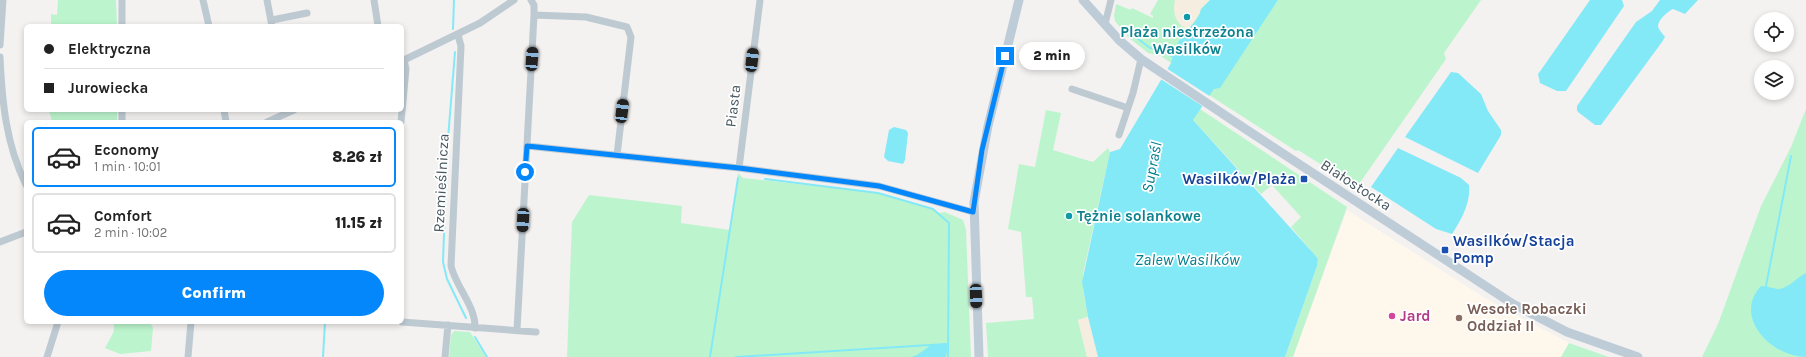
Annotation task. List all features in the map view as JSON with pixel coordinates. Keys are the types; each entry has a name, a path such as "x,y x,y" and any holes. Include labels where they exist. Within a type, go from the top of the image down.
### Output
{"main road":[{"path":"979,357 973,212 982,150 1019,0"},
{"name":"Białostocka","path":"1083,0 1130,50 1141,59 1367,209 1531,315 1567,332 1638,357"}],"street":[{"path":"0,45 3,0"},
{"path":"122,0 122,24"},
{"path":"203,0 209,24"},
{"path":"267,0 272,23 307,13"},
{"path":"374,0 378,24"},
{"path":"404,61 458,35 495,14 514,0"},
{"path":"517,330 534,15 534,4 531,0"},
{"name":"Piasta","path":"739,168 760,0"},
{"path":"1105,24 1111,0"},
{"path":"534,15 586,17 627,27 631,37 617,155"},
{"name":"Rzemieślnicza","path":"458,35 461,46 451,266 457,286 474,315 475,328"},
{"path":"0,57 3,113 17,167 24,181"},
{"path":"1119,135 1141,59"},
{"path":"404,64 406,69 404,90"},
{"path":"1072,89 1128,108"},
{"path":"272,120 290,112"},
{"path":"527,146 739,168 879,186 973,212"},
{"path":"0,242 24,233"},
{"path":"404,322 536,332"},
{"path":"48,357 57,324"},
{"path":"188,357 191,324"},
{"path":"445,357 448,325"}],"shaded area":[{"path":"1347,210 1485,298 1569,343 1561,357 1293,357"}],"green space":[{"path":"58,0 116,0 117,24 51,24 51,14 57,15"},
{"path":"1158,0 1210,0 1180,42 1174,52 1171,63 1161,56 1148,53 1128,37 1115,21 1114,16 1116,4 1131,10 1132,8 1153,18 1150,14"},
{"path":"1278,0 1481,0 1444,53 1446,59 1357,187 1298,150 1296,151 1209,95"},
{"path":"1200,109 1347,207 1293,357 1285,357 1317,266 1318,259 1291,227 1301,217 1272,185 1261,194 1193,120"},
{"path":"1806,109 1806,357 1702,357 1718,324 1761,206 1791,147"},
{"path":"1046,110 1061,113 1053,150 1093,162 1108,148 1110,152 1083,274 1083,289 1088,317 1078,320 1087,357 988,357 986,323 1034,319 1032,297 1026,297 1021,232 1008,229 1019,164 1035,167"},
{"path":"50,112 117,112 117,120 52,120"},
{"path":"738,173 743,178 878,193 933,209 938,213 945,212 963,220 966,230 971,357 567,357 572,222 589,195 682,206 681,223 730,230"},
{"path":"114,324 151,324 153,328 151,351 120,354 105,348 114,331"},
{"path":"454,331 470,332 486,357 449,357 451,335"},
{"path":"1569,343 1609,357 1561,357"}],"sand":[{"name":"Plaża niestrzeżona Wasilków","path":"1175,0 1210,0 1201,9 1200,13 1188,30 1180,25 1176,18 1174,9"},
{"path":"1088,317 1098,357 1087,357 1078,320"}],"water":[{"name":"Zalew Wasilków","path":"1210,0 1278,0 1220,88 1214,89 1193,120 1314,254 1318,259 1317,266 1285,357 1098,357 1088,317 1082,282 1110,152 1120,149 1171,63 1179,41 1196,20 1201,9"},
{"path":"1590,0 1622,0 1624,6 1566,91 1557,91 1540,83 1538,74"},
{"path":"1660,0 1698,0 1685,14 1673,9 1661,19 1658,26 1665,37 1662,42 1601,125 1595,125 1578,112 1577,106 1636,22 1652,11"},
{"path":"1451,72 1458,73 1481,94 1488,111 1501,130 1501,135 1478,173 1405,137"},
{"path":"894,127 906,130 908,133 905,160 903,164 888,161 884,157 889,130"},
{"path":"1398,148 1461,178 1469,185 1467,205 1452,234 1436,229 1371,187"},
{"path":"1806,273 1806,357 1793,355 1769,343 1760,333 1754,322 1751,310 1753,298 1761,286 1781,289"},
{"path":"948,343 946,357 911,357 917,355 931,345"}],"pier":[{"path":"1166,68 1211,97 1204,107 1159,78"}],"waterway":[{"path":"453,29 454,0"},
{"path":"1128,31 1150,48 1160,50 1172,56"},
{"path":"455,52 447,151 443,262 447,279 466,318"},
{"path":"1766,286 1791,156"},
{"path":"710,357 738,178"},
{"path":"765,179 878,193 933,209 949,223 948,357"},
{"path":"323,357 325,324"},
{"path":"475,337 487,357"},
{"path":"736,357 946,344"}],"place":[{"name":"Plaża niestrzeżona Wasilków","path":"1187,17"},
{"name":"Wasilków/Plaża","path":"1304,179"},
{"name":"Tężnie solankowe","path":"1069,216"},
{"name":"Wasilków/Stacja Pomp","path":"1445,250"},
{"name":"Jard","path":"1392,316"},
{"name":"Wesołe Robaczki Oddział II","path":"1459,318"}],"route":[{"path":"525,172 527,146 739,168 879,186 973,212 982,150 1005,56"}],"water label":[{"name":"Supraśl","path":"1151,167"}]}
